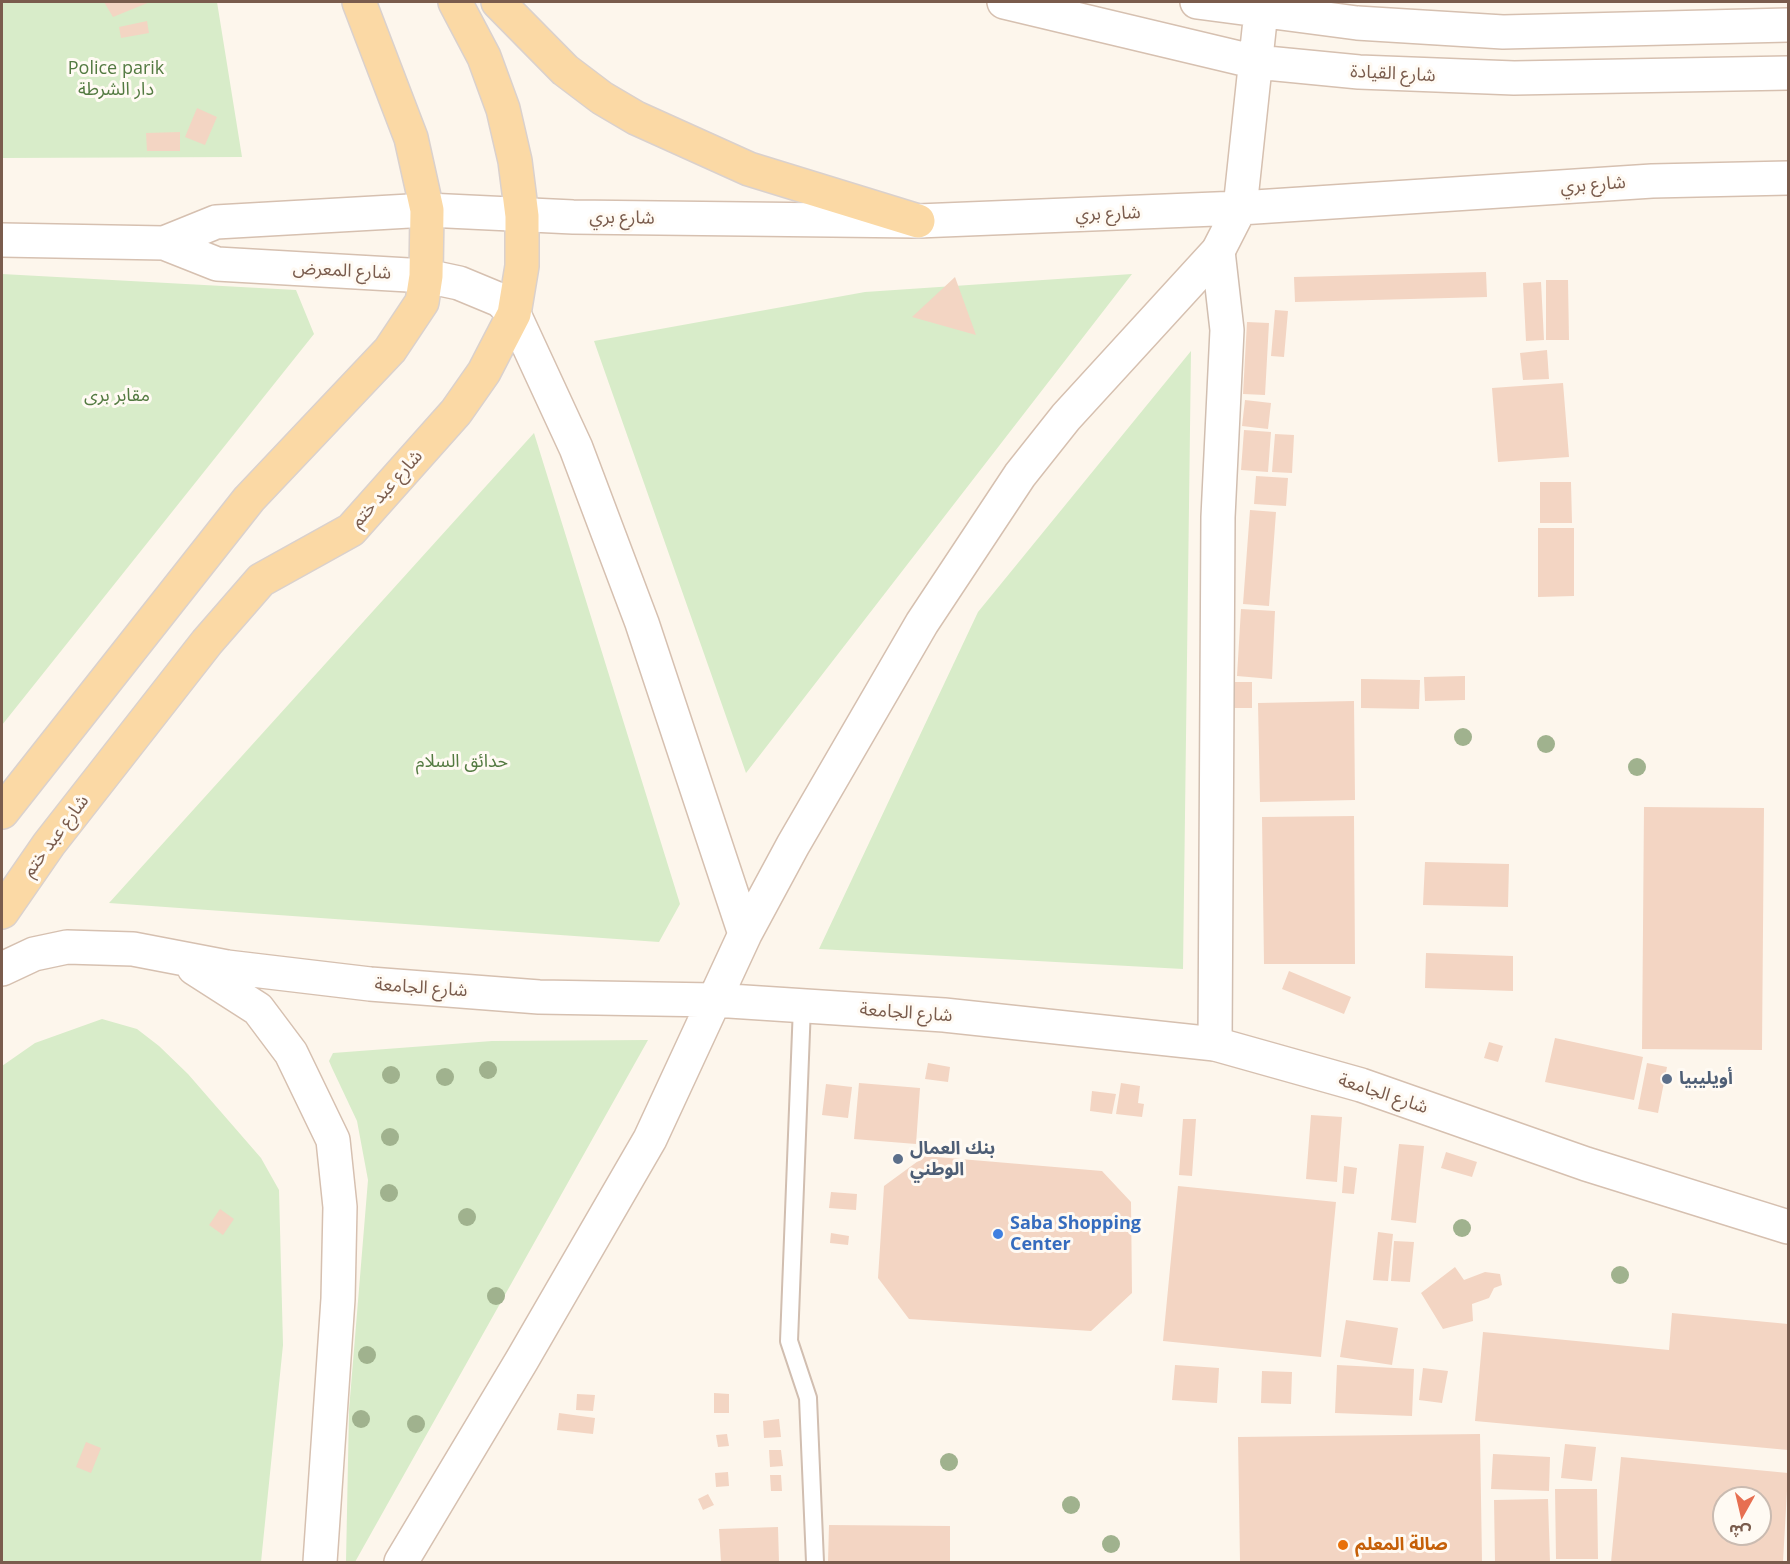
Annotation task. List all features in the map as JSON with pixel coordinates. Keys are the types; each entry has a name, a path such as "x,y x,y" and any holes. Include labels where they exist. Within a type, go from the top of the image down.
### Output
{"main road":[{"path":"2,812 249,499 390,350 422,302 426,276 427,210 411,138 359,2"},
{"name":"شارع عبد ختم","path":"2,912 49,844 207,642 261,580 351,530 456,412 484,372 514,314 522,266 522,216 515,161 503,109 484,57 455,2"},
{"path":"498,2 564,70 602,98 636,118 749,169 918,221"},
{"name":"شارع القيادة","path":"1004,2 1256,62 1359,72 1514,78 1788,73"},
{"path":"1197,2 1358,23 1503,32 1788,26"},
{"path":"401,1563 650,1139 745,934 799,835 922,623 1020,475 1066,417 1218,251 1239,208 1261,12"},
{"name":"شارع بري","path":"427,210 522,216 918,221 1239,208 1652,181 1788,178"},
{"name":"شارع المعرض","path":"164,243 216,222 427,210"},
{"name":"شارع المعرض","path":"2,240 164,243 217,264 426,276 483,291 500,300 514,314"},
{"path":"1215,1044 1218,517 1227,330 1218,251"},
{"path":"514,314 576,448 642,623 745,934"},
{"name":"شارع الجامعة","path":"2,969 34,954 67,947 133,949 227,967 370,984 539,997 714,1000 944,1015 1215,1044 1361,1085 1586,1164 1788,1227"},
{"path":"172,955 227,987 258,1009 291,1053 333,1140 340,1207 338,1299 320,1563"}],"lane":[{"path":"802,1006 789,1341 807,1398 815,1563"}],"green space":[{"name":"Police parik دار الشرطة","path":"2,2 217,2 242,157 2,158"},
{"name":"مقابر برى","path":"2,274 296,290 314,334 2,725"},
{"path":"1132,274 746,773 594,341 865,292"},
{"path":"1191,351 1183,969 819,949 978,612"},
{"name":"حدائق السلام","path":"534,433 680,904 659,942 109,903"},
{"path":"102,1019 137,1029 159,1046 188,1074 261,1158 279,1190 283,1345 261,1562 2,1562 2,1066 35,1043"},
{"path":"648,1040 355,1562 346,1562 349,1410 368,1180 357,1121 329,1061 333,1053 492,1041"}],"building":[{"path":"104,2 150,2 113,17"},
{"path":"147,21 149,33 121,38 119,27"},
{"path":"197,108 217,117 205,145 185,137"},
{"path":"180,132 180,151 147,151 146,133"},
{"path":"1486,272 1487,297 1295,302 1294,277"},
{"path":"955,277 976,335 912,317"},
{"path":"1546,280 1568,280 1569,340 1546,340"},
{"path":"1541,282 1544,340 1526,341 1523,283"},
{"path":"1275,310 1288,311 1284,357 1271,356"},
{"path":"1247,322 1269,323 1265,395 1243,394"},
{"path":"1547,350 1549,379 1523,380 1520,353"},
{"path":"1563,383 1569,457 1498,462 1492,388"},
{"path":"1245,400 1271,403 1268,429 1242,426"},
{"path":"1244,430 1271,432 1268,472 1241,470"},
{"path":"1275,434 1294,435 1292,473 1272,472"},
{"path":"1256,476 1288,478 1286,506 1254,504"},
{"path":"1540,482 1571,482 1572,523 1540,523"},
{"path":"1250,510 1276,512 1269,606 1243,604"},
{"path":"1538,528 1574,528 1574,596 1538,597"},
{"path":"1241,609 1275,611 1272,679 1237,676"},
{"path":"1465,676 1465,700 1425,701 1424,677"},
{"path":"1361,679 1420,680 1419,709 1361,708"},
{"path":"1230,682 1252,682 1252,708 1230,708"},
{"path":"1354,701 1355,800 1260,802 1258,703"},
{"path":"1644,807 1764,808 1762,1050 1642,1049"},
{"path":"1354,816 1355,964 1264,964 1262,817"},
{"path":"1425,862 1509,864 1508,907 1423,905"},
{"path":"1426,953 1513,956 1513,991 1425,988"},
{"path":"1289,971 1351,997 1344,1014 1282,989"},
{"path":"1555,1038 1643,1057 1634,1100 1545,1082"},
{"path":"1489,1042 1503,1046 1498,1062 1484,1058"},
{"path":"928,1063 950,1067 948,1082 925,1079"},
{"path":"1647,1063 1667,1067 1658,1113 1638,1109"},
{"path":"859,1083 920,1088 916,1144 854,1139"},
{"path":"1121,1083 1140,1086 1138,1103 1144,1104 1142,1117 1116,1114"},
{"path":"826,1084 852,1087 848,1118 822,1115"},
{"path":"1092,1091 1116,1094 1112,1114 1090,1111"},
{"path":"1311,1115 1342,1117 1337,1182 1306,1179"},
{"path":"1183,1119 1196,1119 1192,1176 1179,1175"},
{"path":"1399,1144 1424,1146 1416,1223 1391,1220"},
{"path":"1446,1152 1477,1162 1472,1177 1441,1168"},
{"path":"925,1156 1102,1171 1131,1202 1132,1293 1091,1331 909,1319 878,1278 884,1186"},
{"path":"1344,1166 1357,1168 1354,1194 1342,1193"},
{"path":"1178,1186 1336,1202 1321,1357 1163,1341"},
{"path":"831,1192 857,1194 856,1210 829,1208"},
{"path":"220,1209 234,1219 223,1235 209,1225"},
{"path":"1378,1232 1393,1234 1388,1281 1373,1280"},
{"path":"831,1233 849,1236 848,1245 830,1243"},
{"path":"1394,1241 1414,1242 1410,1282 1391,1281"},
{"path":"1455,1267 1464,1280 1485,1272 1500,1274 1502,1285 1494,1288 1489,1298 1472,1304 1473,1321 1443,1329 1421,1293"},
{"path":"1672,1313 1788,1324 1788,1450 1475,1421 1483,1332 1669,1350"},
{"path":"1346,1320 1398,1328 1392,1365 1340,1357"},
{"path":"1175,1365 1219,1368 1217,1403 1172,1400"},
{"path":"1337,1365 1414,1369 1412,1416 1335,1413"},
{"path":"1423,1368 1448,1371 1442,1403 1419,1400"},
{"path":"1262,1371 1292,1372 1291,1404 1261,1403"},
{"path":"714,1393 729,1394 729,1413 714,1413"},
{"path":"577,1394 595,1395 593,1411 576,1410"},
{"path":"559,1413 595,1418 593,1434 557,1430"},
{"path":"779,1419 781,1437 764,1438 763,1421"},
{"path":"727,1434 729,1446 718,1447 716,1435"},
{"path":"1480,1434 1482,1562 1240,1562 1238,1437"},
{"path":"86,1442 101,1448 91,1473 76,1467"},
{"path":"1565,1444 1596,1447 1592,1481 1561,1478"},
{"path":"769,1450 781,1450 783,1466 770,1467"},
{"path":"1493,1454 1550,1457 1549,1491 1491,1489"},
{"path":"1621,1457 1788,1473 1783,1562 1611,1562"},
{"path":"728,1472 729,1486 716,1487 715,1473"},
{"path":"770,1475 781,1475 782,1491 771,1491"},
{"path":"1555,1489 1597,1489 1598,1559 1556,1559"},
{"path":"708,1494 714,1505 703,1510 698,1499"},
{"path":"1548,1499 1550,1562 1495,1562 1494,1500"},
{"path":"829,1525 950,1526 950,1562 828,1562"},
{"path":"778,1527 779,1562 721,1562 719,1529"}],"place":[{"name":"أويليبيا","path":"1667,1079"},
{"name":"بنك العمال الوطني","path":"898,1159"},
{"name":"Saba Shopping Center","path":"998,1234"},
{"name":"صالة المعلم","path":"1343,1545"}]}
